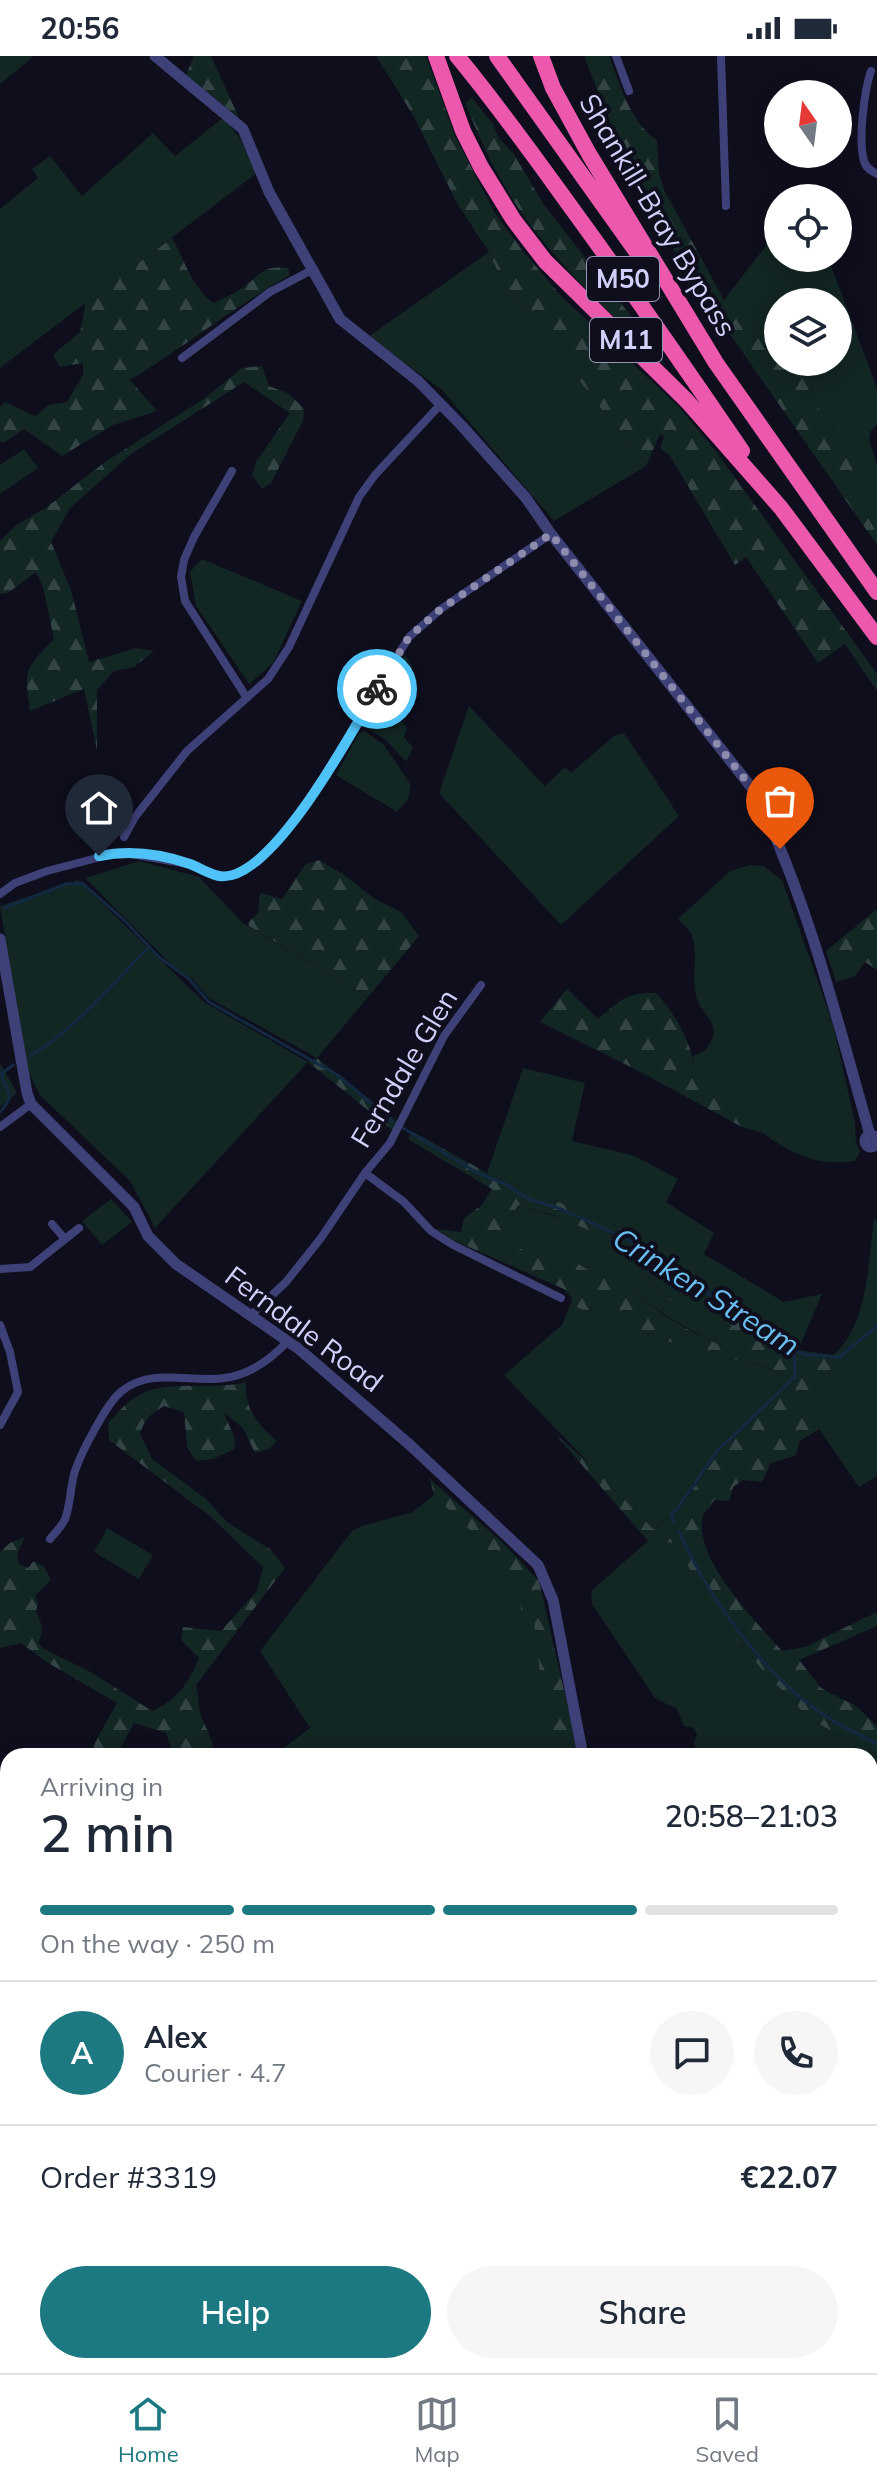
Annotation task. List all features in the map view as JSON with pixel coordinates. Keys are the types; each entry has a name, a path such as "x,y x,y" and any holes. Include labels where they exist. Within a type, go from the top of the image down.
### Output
{"highway":[{"name":"M11","path":"436,56 463,131 513,219 545,261 687,401 781,508 877,637"},
{"name":"M50","path":"457,56 496,105 675,353 781,508"},
{"name":"M50","path":"497,56 716,363"},
{"name":"Shankill-Bray Bypass","path":"541,56 553,88 589,154 716,363 877,592"}],"street":[{"path":"155,56 243,129 269,192 340,319 418,381 526,498 755,792 772,827 818,949 875,1141"},
{"path":"616,56 629,91"},
{"path":"721,56 726,206"},
{"path":"871,71 864,91 863,157 869,169 877,174"},
{"path":"182,358 270,292 314,269"},
{"path":"124,837 135,817 187,751 268,679 289,647 359,497 375,475 440,405"},
{"path":"232,471 194,537 184,560 181,577 185,601 247,698"},
{"path":"0,894 15,883 47,871 120,852 188,864 218,876 231,876 259,861 304,809 409,637 441,609 551,534"},
{"path":"0,939 31,1104 0,1127"},
{"name":"Ferndale Glen","path":"251,1315 286,1282 390,1143 444,1036 481,985"},
{"name":"Ferndale Road","path":"31,1104 134,1207 148,1236 176,1264 299,1349 400,1436 539,1568 553,1600 581,1748"},
{"name":"Ferndale Glen","path":"365,1173 404,1202 431,1231 561,1298"},
{"path":"52,1224 65,1239"},
{"path":"0,1269 30,1267 79,1228"},
{"path":"0,1325 10,1352 18,1392 0,1425"},
{"path":"50,1539 64,1520 76,1469 103,1414 122,1390 150,1379 178,1376 226,1378 253,1369 273,1357 287,1342"}],"green space":[{"path":"0,56 34,56 0,84"},
{"path":"194,56 211,56 239,118 186,75"},
{"path":"376,56 426,56 455,136 495,213 562,297 679,407 715,450 877,674 877,691 845,644 818,663 746,557 735,565 670,456 660,448 664,437 660,434 646,466 502,281 489,252 458,205 413,115"},
{"path":"584,56 609,56 633,113 657,140 659,173 664,190 724,300 764,338 764,376 803,376 820,413 832,418 850,442 850,460 858,472 858,496 877,499 877,545 686,271 629,171"},
{"path":"472,98 493,124 498,137 514,154 544,205 656,348 665,365 570,272 521,212 483,145 465,103"},
{"path":"224,117 241,140 257,173 0,368 0,209 38,178 32,169 50,156 82,196 153,133 175,156"},
{"path":"172,238 193,280 213,303 272,268 288,268 290,275 130,380 157,411 113,425 62,456 24,429 0,442 0,407 5,402 35,416 49,405 67,402 83,375 83,363 60,367 53,355 80,332 86,302"},
{"path":"764,248 764,272 833,272 839,288 764,288 764,359 724,300"},
{"path":"489,252 502,281 646,466 554,521 441,389 368,337"},
{"path":"852,322 877,388 877,425 869,439 877,466 877,499 858,497 776,376 852,376"},
{"path":"262,366 269,386 287,393 304,408 303,421 271,483 262,489 252,475 256,462 290,413 244,382 131,454 70,508 51,542 71,590 89,662 136,648 154,651 134,667 114,671 97,690 97,750 84,689 30,711 29,670 54,639 43,587 36,572 8,593 0,594 0,541 15,526 47,507 105,462 205,398 242,368"},
{"path":"24,449 38,468 0,494 0,465"},
{"path":"202,559 302,601 273,663 249,684 196,606 190,572"},
{"path":"405,655 413,667 397,715 407,729 404,737 413,748 406,762 386,740 367,728 365,722"},
{"path":"469,706 545,786 565,767 571,773 614,736 624,733 679,816 561,925 439,793"},
{"path":"365,731 384,745 411,785 408,799 397,812 336,775 359,733"},
{"path":"319,860 375,899 401,912 419,936 368,997 249,926 248,923 258,913 260,893 282,899 305,865"},
{"path":"140,861 199,877 243,923 368,997 317,1058 209,998 85,878"},
{"path":"751,865 763,866 782,880 833,1024 860,1151 855,1161 830,1162 785,1148 746,1119 694,1066 693,1056 706,1050 714,1033 696,995 693,940 690,931 678,919 730,871"},
{"path":"78,880 204,1002 308,1062 155,1228 130,1181 40,1095 28,1072 0,906"},
{"path":"877,909 877,970 865,962 855,976 836,982 826,951"},
{"path":"567,989 598,1019 630,996 656,993 680,1026 694,1066 763,1133 742,1127 540,1022"},
{"path":"317,1058 399,1123 394,1131 308,1062"},
{"path":"0,1063 17,1093 0,1107"},
{"path":"523,1068 585,1083 572,1141 635,1156 678,1179 666,1202 714,1233 704,1254 784,1302 822,1294 798,1350 779,1343 687,1273 618,1226 487,1173"},
{"path":"412,1131 487,1173 618,1226 687,1273 779,1343 798,1350 833,1355 833,1366 810,1402 819,1429 800,1441 796,1455 770,1464 762,1482 743,1480 733,1487 729,1501 714,1500 703,1516 702,1532 716,1569 782,1651 805,1647 877,1612 877,1626 799,1660 821,1688 856,1706 877,1726 877,1748 865,1748 811,1720 718,1619 675,1543 648,1541 555,1434 591,1465 653,1529 678,1510 720,1452 794,1382 768,1368 738,1360 719,1360 570,1305 572,1298 564,1289 453,1240 436,1229 461,1232 464,1218 482,1205 492,1189 408,1139","holes":["518,1205 553,1215 603,1236 610,1233 668,1299 684,1306 722,1346 661,1313 609,1267 597,1275 543,1243 495,1256 498,1239"]},
{"path":"111,1199 132,1222 102,1245 82,1221"},
{"path":"518,1205 609,1233 668,1299 684,1306 725,1349 650,1304 610,1268 597,1275 543,1243 494,1257 498,1239"},
{"path":"874,1219 877,1220 877,1476 859,1487 819,1429 810,1402 833,1365 833,1355 844,1343 860,1311"},
{"path":"570,1305 719,1360 748,1362 768,1368 794,1382 720,1452 677,1510 653,1529 504,1375 562,1325"},
{"path":"246,1382 250,1408 264,1429 277,1441 269,1449 255,1453 243,1428 224,1413 235,1439 234,1449 213,1459 196,1461 187,1447 184,1412 164,1406 149,1417 140,1434 152,1459 205,1498 227,1522 271,1550 285,1568 196,1685 201,1714 213,1748 171,1748 166,1733 134,1723 120,1748 94,1748 117,1703 45,1661 21,1643 0,1648 0,1552 10,1543 25,1537 17,1554 19,1564 28,1568 34,1561 44,1567 51,1579 35,1596 42,1627 38,1643 44,1649 89,1671 152,1711 169,1701 191,1676 199,1658 181,1640 183,1627 221,1631 257,1591 263,1567 210,1516 109,1440 108,1423 142,1393 171,1387"},
{"path":"430,1479 502,1542 539,1581 577,1748 554,1748 546,1724 534,1621 521,1614 520,1588 474,1534 434,1495"},
{"path":"441,1489 533,1577 571,1748 284,1748 310,1728 260,1651 352,1531 413,1512"},
{"path":"107,1528 153,1555 139,1579 94,1552"},
{"path":"648,1541 675,1543 718,1619 768,1676 811,1720 865,1748 696,1748 697,1734 693,1728 684,1726 677,1709 655,1698 592,1604 591,1591"}],"waterway":[{"name":"Crinken Stream","path":"4,908 66,884 82,883 124,920 159,957 189,979 209,1002 339,1076 392,1121"},
{"path":"30,1056 61,1035 149,947"},
{"path":"0,1112 9,1097 1,1074 13,1065"},
{"name":"Crinken Stream","path":"403,1128 476,1172 505,1184 529,1199 561,1209 625,1238 666,1262 777,1343 806,1355 840,1357 877,1326"},
{"path":"674,1522 671,1514 717,1451 795,1377 794,1352"},
{"path":"679,1532 720,1606 776,1675 818,1711 877,1744"}],"way so far":[{"path":"377,689 409,637 441,609 551,534 755,792 780,849"}],"route":[{"path":"99,856 120,852 147,854 188,864 218,876 231,876 259,861 304,809 377,689"}]}
